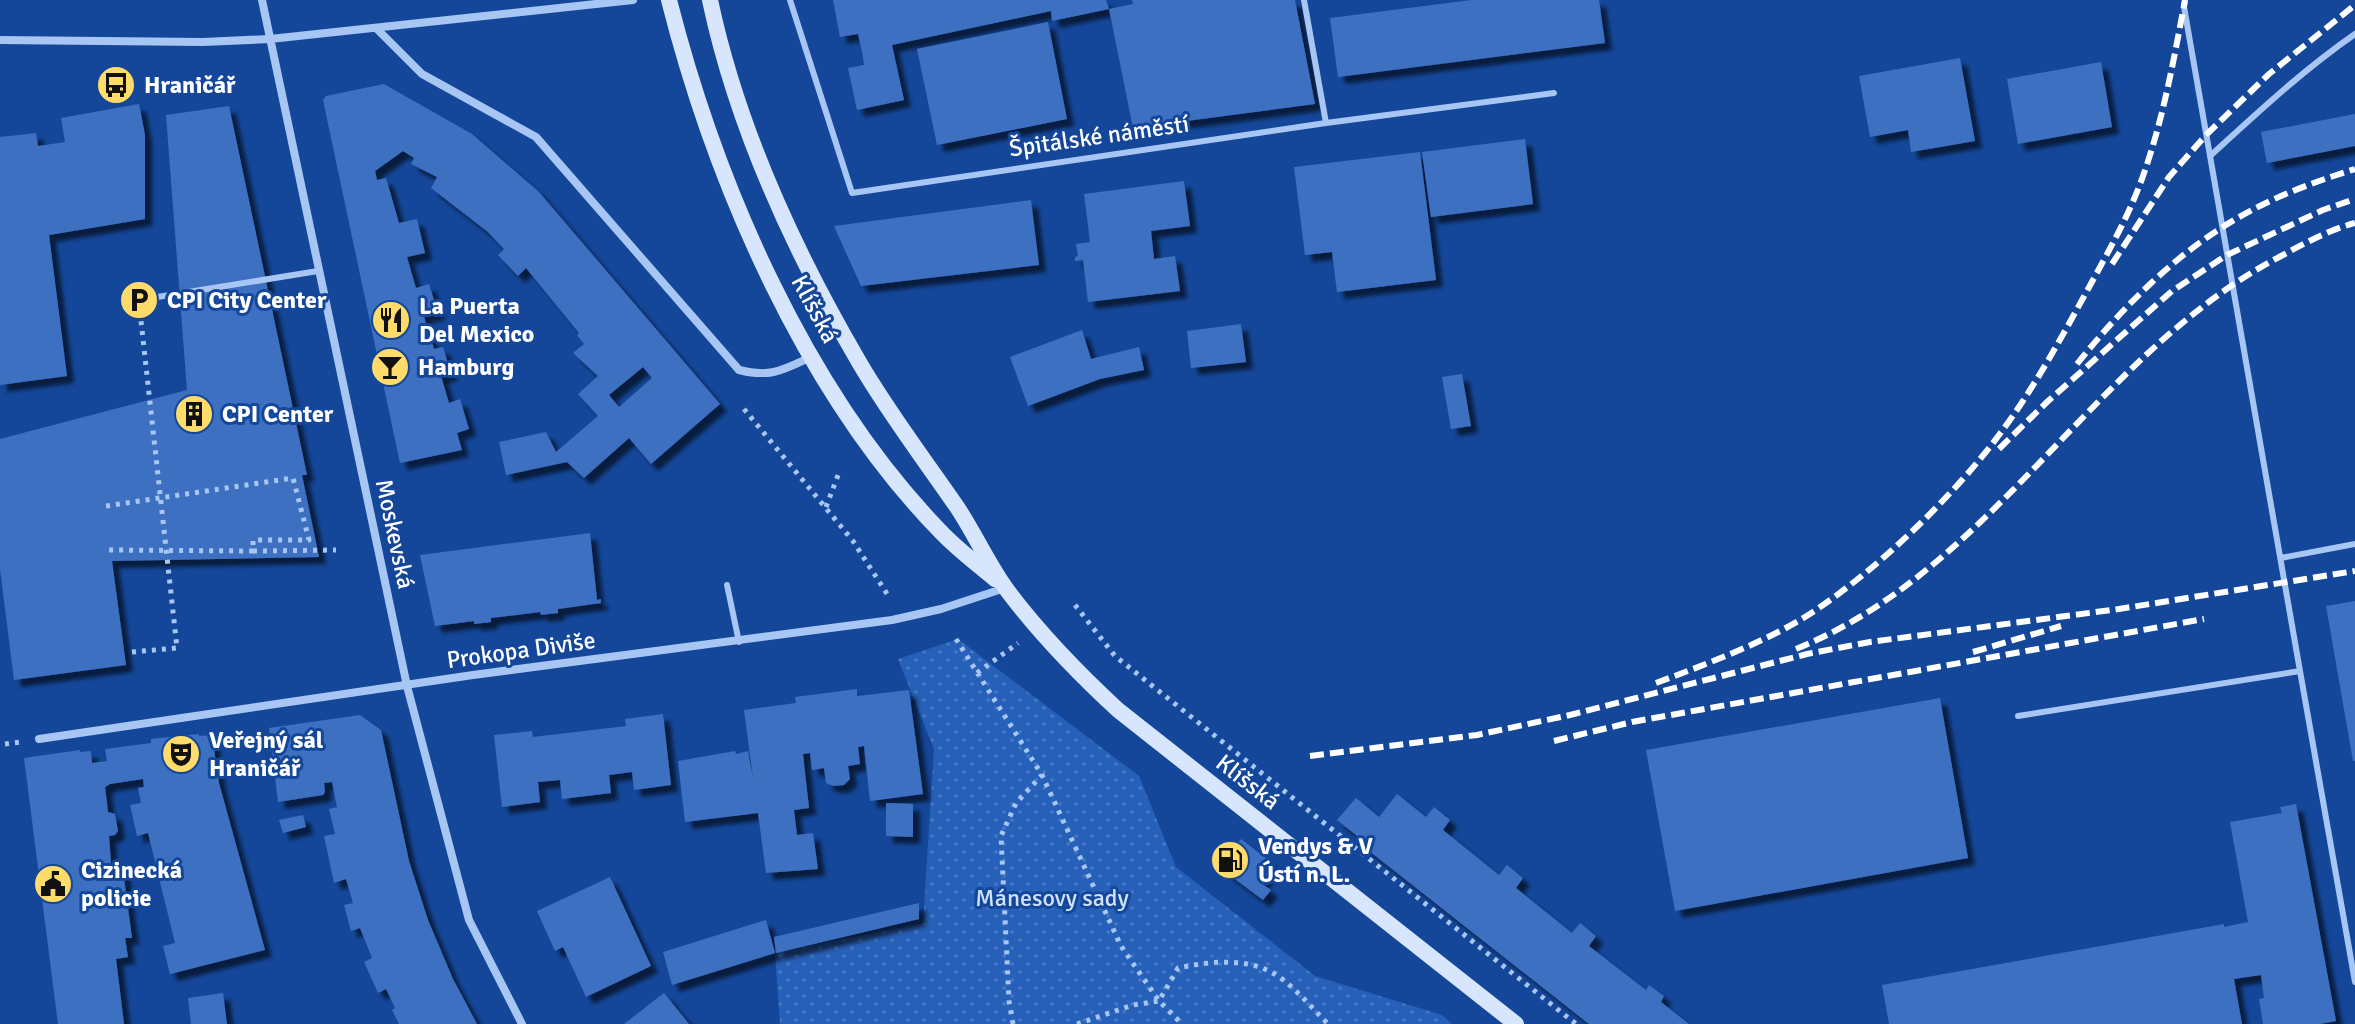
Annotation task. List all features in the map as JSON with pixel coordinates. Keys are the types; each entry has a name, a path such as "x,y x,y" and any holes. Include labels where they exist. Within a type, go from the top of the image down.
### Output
{"street":[{"name":"Moskevská","path":"262,0 407,686 469,920 522,1024"},
{"path":"0,40 203,42 270,39 633,0"},
{"name":"Klíšská","path":"669,0 711,140 755,244 812,357 877,457 922,512 1006,588 1084,679 1118,710 1516,1024"},
{"name":"Klíšská","path":"710,0 720,46 749,136 771,190 825,301 860,364 959,510 1006,588"},
{"path":"377,29 422,74 536,137 739,370 759,375 778,373 812,357"},
{"name":"Prokopa Diviše","path":"39,739 473,675 892,620 941,609 1006,588"}],"lane":[{"name":"Špitálské náměstí","path":"790,0 852,193 1326,123 1554,93"},
{"path":"1304,0 1326,123"},
{"path":"2184,2 2355,982"},
{"path":"2210,156 2324,55 2355,34"},
{"path":"139,300 318,271"},
{"path":"2281,558 2355,544"},
{"path":"727,585 739,642"},
{"path":"2018,716 2300,671"}],"path":[{"path":"132,652 177,648 139,300"},
{"path":"744,409 853,541 889,597"},
{"path":"826,507 840,470"},
{"path":"106,506 293,478 309,540 253,540 253,551"},
{"path":"109,550 336,550"},
{"path":"1075,605 1115,656 1576,1024"},
{"path":"956,639 1042,775 1121,946 1159,1001 1182,1024"},
{"path":"977,673 1019,643"},
{"path":"1013,1024 1009,1001 1001,836 1016,803 1042,775"},
{"path":"1077,1024 1159,1001 1178,968 1211,961 1246,963 1281,977 1328,1024"}],"green space":[{"name":"Mánesovy sady","path":"958,639 1139,776 1176,867 1315,976 1442,1015 1452,1024 780,1024 775,953 923,923 934,749 898,659"}],"building":[{"path":"833,0 1106,0 1109,9 1052,21 1051,11 892,45 904,100 857,110 848,68 864,65 862,52 858,34 840,37"},
{"path":"1132,0 1295,0 1315,104 1133,128 1109,9 1133,4"},
{"path":"1471,0 1599,0 1605,43 1338,77 1330,18"},
{"path":"1048,22 1067,119 937,145 917,49"},
{"path":"1960,58 1975,141 1911,152 1908,130 1870,137 1859,76"},
{"path":"2101,62 2112,127 2018,144 2007,79"},
{"path":"384,84 472,134 539,192 720,404 651,464 629,438 584,478 567,462 506,475 499,442 546,432 556,452 598,416 578,394 598,376 573,353 584,344 577,335 579,333 526,268 518,276 498,255 504,249 488,232 431,188 437,177 411,164 414,158 403,151 375,171 377,180 386,178 399,223 417,219 425,253 407,257 416,288 429,284 438,313 424,316 427,328 434,349 443,347 451,374 441,376 449,403 460,399 469,429 457,433 462,450 400,463 323,100 326,96","holes":["643,367 652,378 619,407 609,395"]},
{"path":"139,104 145,135 145,219 49,235 67,376 0,385 0,137 36,133 38,146 65,142 61,118"},
{"name":"CPI Center","path":"229,106 307,475 302,475 319,557 112,561 126,665 14,680 0,569 0,439 187,390 166,115"},
{"path":"2355,114 2355,146 2267,163 2261,132"},
{"path":"1525,139 1533,204 1431,217 1422,152"},
{"path":"1420,152 1436,280 1337,292 1332,252 1305,255 1294,167"},
{"path":"1184,181 1190,226 1151,231 1154,259 1175,256 1180,291 1088,302 1083,260 1075,261 1078,256 1076,244 1090,242 1084,194"},
{"path":"1031,200 1039,265 861,286 834,226"},
{"path":"1241,324 1246,362 1191,368 1187,331"},
{"path":"1082,330 1091,359 1139,347 1144,370 1100,379 1028,406 1010,357"},
{"path":"1462,374 1471,426 1451,429 1442,377"},
{"path":"590,533 597,600 601,599 601,603 558,609 558,613 541,615 540,612 491,618 491,622 435,626 420,555"},
{"path":"2355,601 2355,761 2353,761 2326,606"},
{"path":"857,689 857,696 909,690 923,794 870,801 864,746 858,747 860,764 848,766 850,779 844,785 826,783 824,768 812,770 810,753 803,754 809,808 794,810 797,835 813,833 818,869 766,873 758,813 685,822 678,761 748,751 753,778 744,710 796,703 795,697"},
{"path":"1940,698 1968,858 1675,911 1646,750"},
{"path":"663,714 671,785 634,790 632,772 609,775 611,793 562,799 560,780 538,782 540,802 502,807 494,735 532,731 533,737 626,726 625,719"},
{"path":"360,715 381,730 409,861 428,920 453,979 477,1024 399,1024 386,989 378,993 364,962 372,958 360,928 351,931 344,905 353,903 346,879 334,883 324,836 335,834 329,809 337,807 332,782 324,783 323,795 278,802 269,728"},
{"path":"212,735 219,783 265,950 170,974 163,946 175,943 148,833 137,836 130,805 141,803 138,788 144,787 143,779 110,784 105,787 108,812 115,814 118,831 109,836 111,863 122,863 132,938 125,938 128,957 116,959 124,1024 58,1024 24,758 80,750 91,751 92,763 107,761 105,749 151,743 151,739"},
{"path":"1397,794 1426,817 1434,807 1450,820 1443,830 1499,875 1507,865 1523,878 1516,888 1572,933 1580,923 1596,936 1589,946 1646,990 1649,985 1664,996 1661,1002 1689,1024 1589,1024 1359,843 1361,839 1337,820 1356,798 1379,817"},
{"path":"886,803 913,804 913,837 886,836"},
{"path":"2296,804 2336,1021 2263,1024 2259,999 2264,998 2261,975 2234,979 2242,1024 1889,1024 1882,985 2248,922 2230,822 2282,813 2280,807"},
{"path":"303,815 306,827 283,833 279,820"},
{"path":"1241,839 1275,865 1261,883 1271,890 1263,900 1216,865"},
{"path":"610,877 651,966 586,997 563,947 555,951 537,911"},
{"path":"919,903 919,919 776,953 774,937"},
{"path":"766,920 775,953 672,985 663,952"},
{"path":"223,993 227,1024 191,1024 188,998"},
{"path":"664,993 689,1024 624,1024"}],"railway":[{"path":"1656,683 1771,636 1831,600 1910,534 1999,435 2056,346 2131,206 2156,133 2185,0"},
{"path":"2112,264 2169,177 2206,135 2269,74 2355,5"},
{"path":"2077,364 2135,298 2202,241 2264,204 2355,169"},
{"path":"1999,449 2172,291 2227,255 2323,210 2355,199"},
{"path":"1796,649 1867,613 1930,567 1988,514 2156,346 2216,296 2283,255 2355,223"},
{"path":"1310,756 1477,735 1570,715 1807,654 1870,642 2119,609 2355,571"},
{"path":"1554,741 1632,722 2204,619"},
{"path":"1973,652 2061,626"}],"place":[{"name":"Hraničář","path":"116,85"},
{"name":"CPI City Center","path":"139,300"},
{"name":"La Puerta Del Mexico","path":"391,320"},
{"name":"Hamburg","path":"390,367"},
{"name":"CPI Center","path":"194,414"},
{"name":"Veřejný sál Hraničář","path":"181,754"},
{"name":"Vendys & V Ústí n. L.","path":"1230,860"},
{"name":"Cizinecká policie","path":"53,884"}]}
